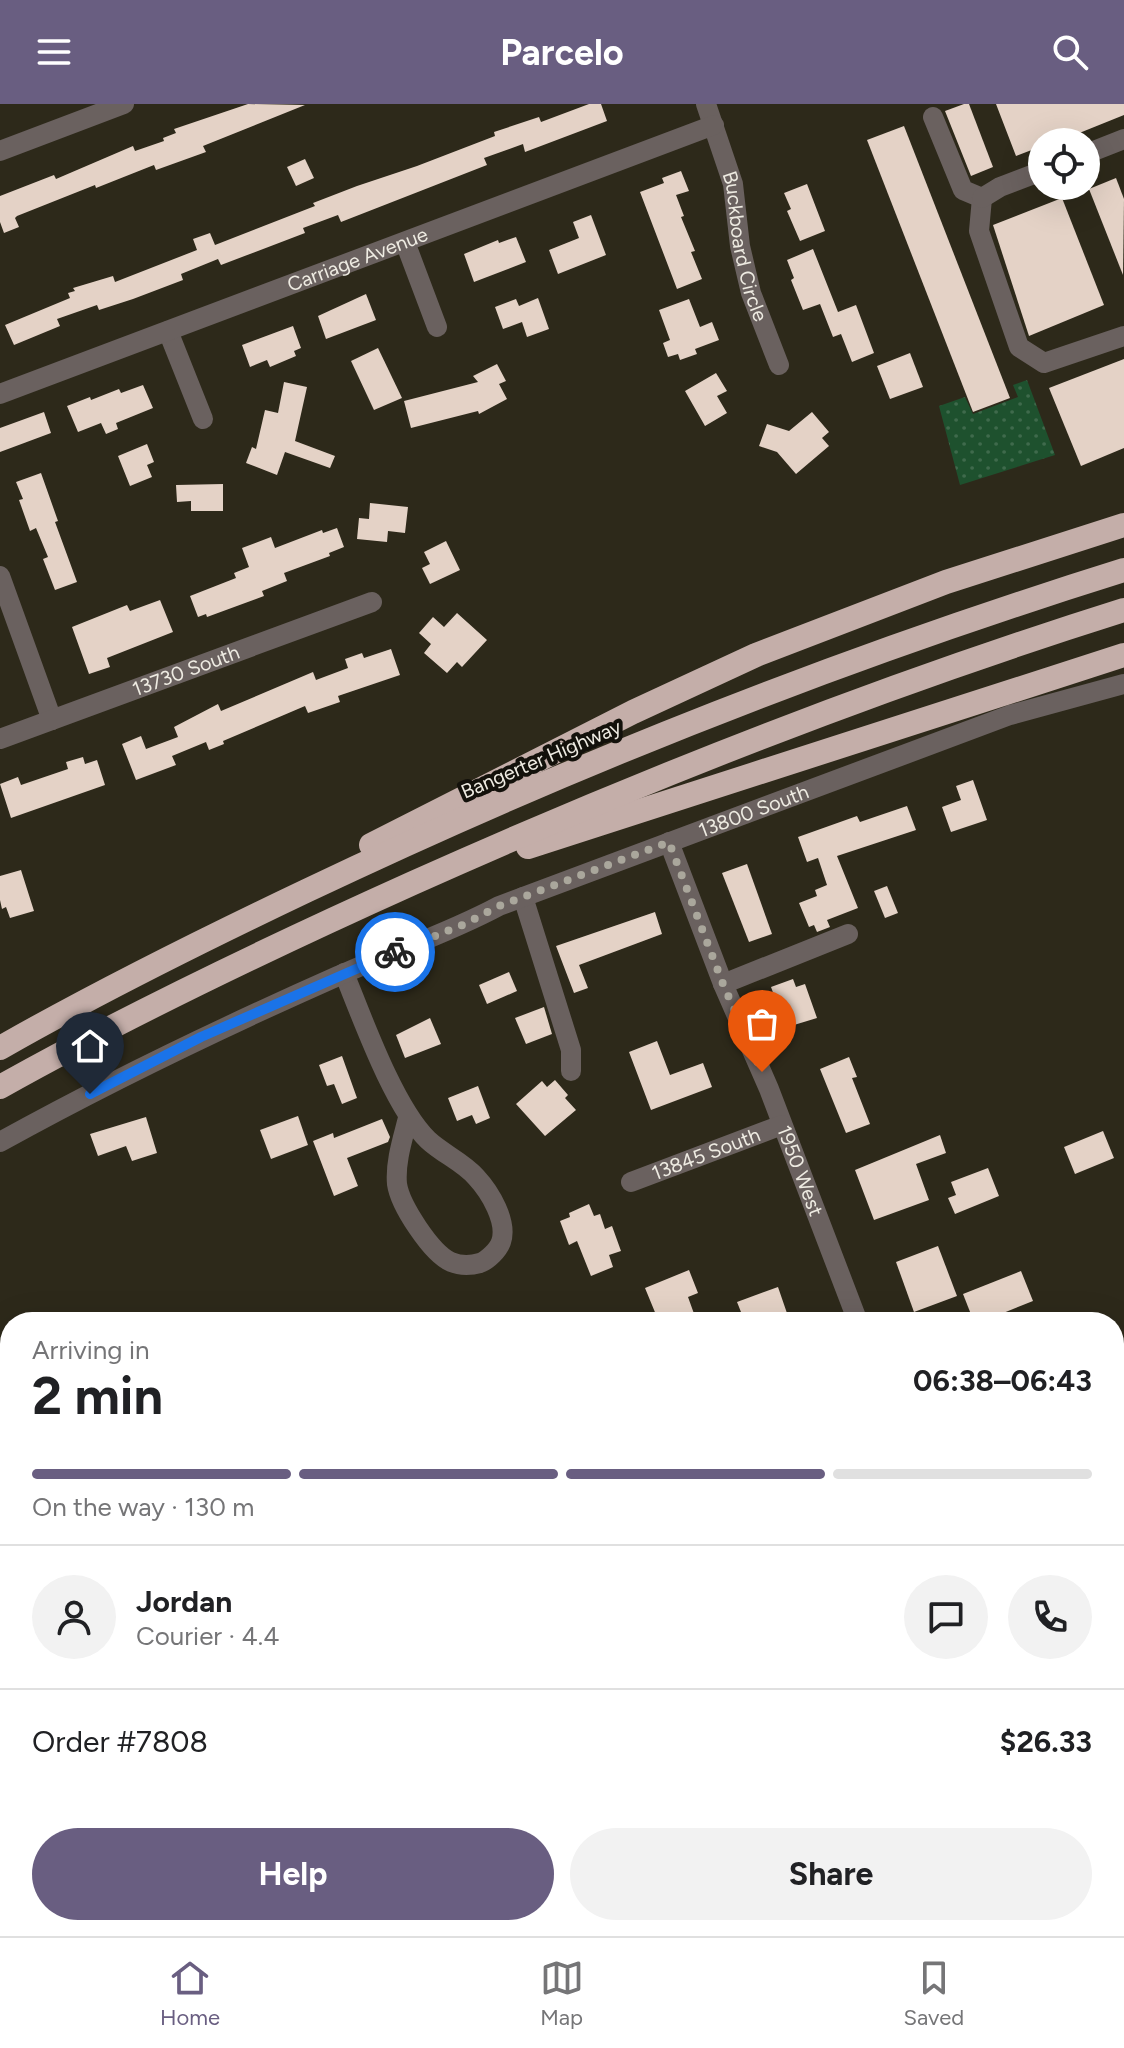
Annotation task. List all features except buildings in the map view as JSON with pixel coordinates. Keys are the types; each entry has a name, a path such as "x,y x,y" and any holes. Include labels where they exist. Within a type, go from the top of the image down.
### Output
{"highway":[{"path":"249,918 405,826 694,683 882,605 1124,525"},
{"name":"Bangerter Highway","path":"0,1048 249,918 442,828 624,750 914,640 1124,570"},
{"path":"0,1087 135,1015 342,915 525,833 726,751 942,671 1124,610"},
{"path":"342,915 568,834 1124,655"}],"street":[{"path":"0,151 124,104"},
{"name":"Buckboard Circle","path":"706,104 733,184 740,246 751,293 779,365"},
{"path":"933,117 963,190 982,198"},
{"name":"Carriage Avenue","path":"0,394 714,125"},
{"path":"1100,148 1124,139"},
{"path":"982,198 1028,176"},
{"path":"982,198 979,231 1019,347 1044,363 1124,336"},
{"path":"405,242 437,327"},
{"path":"168,331 203,419"},
{"path":"0,576 52,720"},
{"name":"13730 South","path":"0,739 372,602"},
{"name":"13800 South","path":"0,1142 201,1037 523,897 1010,715 1124,684"},
{"name":"1950 West","path":"669,842 854,1312"},
{"path":"523,897 571,1050 571,1071"},
{"path":"723,984 848,934"},
{"path":"344,973 408,1118 429,1141 476,1176 491,1199 504,1228 500,1245 485,1261 468,1266 448,1261 406,1210 397,1184 408,1118"},
{"name":"13845 South","path":"631,1182 782,1125"}],"green space":[{"path":"1027,380 1055,455 960,485 939,406 965,397 973,414 1018,397 1013,385"}],"way so far":[{"path":"395,952 465,924 499,906 669,842 723,984 762,1072"}],"route":[{"path":"90,1094 201,1037 395,952"}]}
